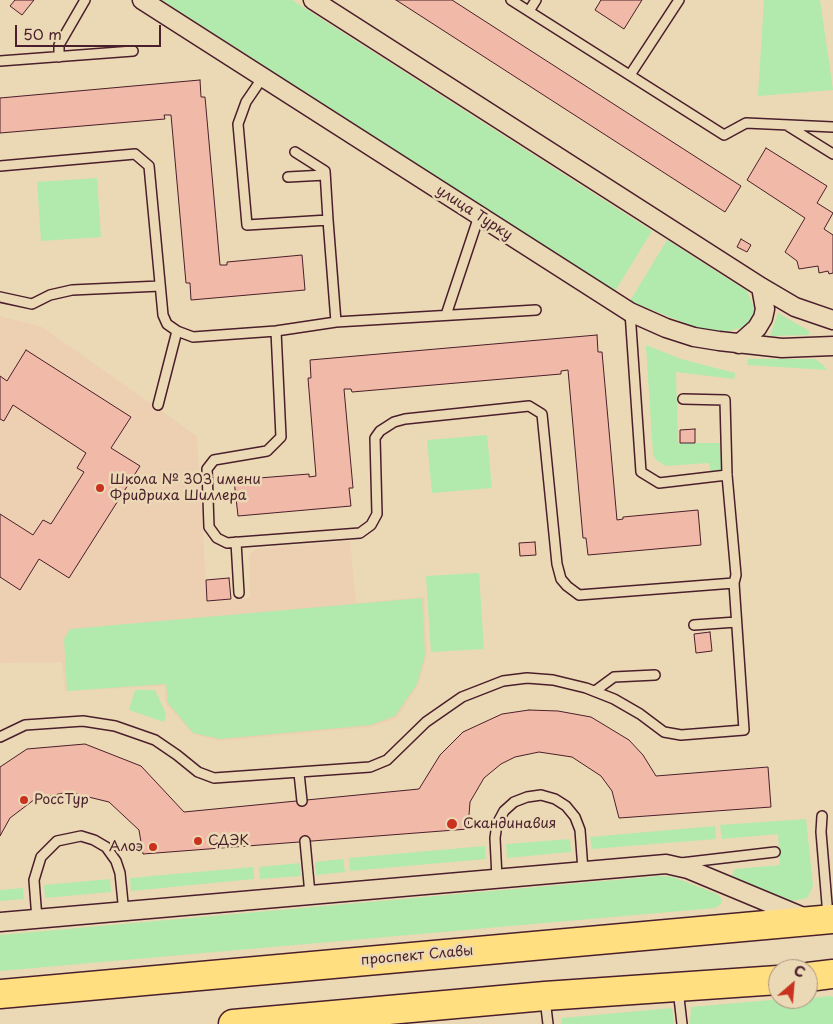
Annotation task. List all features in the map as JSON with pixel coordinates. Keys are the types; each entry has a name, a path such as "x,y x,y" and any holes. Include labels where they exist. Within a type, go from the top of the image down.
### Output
{"main road":[{"name":"проспект Славы","path":"0,994 825,920"},
{"path":"818,976 833,974"},
{"path":"233,1024 545,996 768,981"}],"street":[{"name":"улица Турку","path":"142,0 630,312 666,328 694,337 739,344 832,350"},
{"path":"313,0 761,287 795,307 833,320"},
{"path":"739,344 758,328 763,318 765,309 761,287"},
{"path":"0,922 124,913 310,894 666,864 688,869 825,920"}],"lane":[{"path":"59,57 59,45 85,0"},
{"path":"511,0 724,135 746,123 833,127"},
{"path":"529,11 536,0"},
{"path":"630,75 679,0"},
{"path":"0,61 134,51"},
{"path":"263,77 246,102 238,124 247,225 328,220"},
{"path":"786,125 833,154"},
{"path":"294,152 325,171 336,322"},
{"path":"0,166 135,154 149,166 163,315 167,324 177,332 193,337 276,331 336,322 536,310"},
{"path":"288,177 325,175"},
{"path":"446,315 479,216"},
{"path":"0,297 32,304 50,295 72,290 160,286"},
{"path":"630,312 641,472 659,483 727,475"},
{"path":"276,331 281,437 267,451 214,460 206,469 209,528 217,538 227,543 360,533 371,525 376,514 375,438 380,431 394,422 405,419 529,406 542,414 557,564 561,579 567,586 579,595 734,583"},
{"path":"158,405 177,332"},
{"path":"0,737 25,725 82,720 135,732 178,755 198,772 214,778 299,773 376,765 388,760 426,722 441,710 462,698 502,681 527,678 553,680 595,691 614,699 640,714 664,732 681,735 744,730 736,622 734,583 736,575 727,475 725,400 683,399"},
{"path":"236,542 239,594"},
{"path":"694,625 736,622"},
{"path":"595,691 614,677 655,676"},
{"path":"299,773 302,800"},
{"path":"497,878 495,838 497,824 504,812 514,802 527,797 541,795 560,803 575,817 580,830 583,870"},
{"path":"822,816 825,920"},
{"path":"37,919 34,880 40,856 57,841 81,836 94,840 106,848 116,861 120,873 124,913"},
{"path":"305,841 310,894"},
{"path":"666,864 775,852"},
{"path":"678,987 682,1024"},
{"path":"545,996 548,1024"}],"shaded area":[{"name":"Школа № 303 имени Фридриха Шиллера","path":"0,316 42,327 197,436 207,602 250,598 249,556 255,549 350,541 356,603 424,597 427,655 418,685 397,718 371,727 220,741 193,734 166,704 165,686 65,691 62,662 0,663"}],"green space":[{"path":"162,0 292,0 652,231 615,291"},
{"path":"764,0 820,0 833,90 758,96"},
{"path":"97,178 101,237 41,241 37,182"},
{"path":"667,240 747,291 754,308 752,317 743,327 726,332 695,327 630,301"},
{"path":"778,313 809,331 809,335 770,336"},
{"path":"646,345 681,359 735,373 734,379 676,372 678,443 720,443 722,471 711,472 709,463 666,466 656,460 653,454"},
{"path":"748,359 815,359 827,370 747,365"},
{"path":"487,435 492,488 432,493 427,440"},
{"path":"479,573 484,649 431,652 426,576"},
{"path":"422,598 425,655 417,684 395,716 371,725 220,739 193,733 168,703 166,684 67,691 64,639 70,629"},
{"path":"135,690 155,690 166,714 164,722 129,710"},
{"path":"806,819 813,886 807,898 792,901 732,876 735,869 780,865 778,834 722,839 720,825"},
{"path":"715,826 716,839 592,849 590,837"},
{"path":"570,839 571,852 507,858 506,844"},
{"path":"485,846 486,859 350,871 349,858"},
{"path":"343,859 345,872 316,875 315,862"},
{"path":"300,863 301,876 260,879 259,867"},
{"path":"253,867 254,879 131,891 130,878"},
{"path":"660,876 673,877 717,894 722,899 721,904 715,908 0,971 0,935"},
{"path":"110,879 111,892 45,898 44,885"},
{"path":"23,888 24,899 0,901 0,890"},
{"path":"818,997 833,997 833,1024 690,1024 691,1007 768,1000 768,1009 818,1009"},
{"path":"672,1008 674,1024 561,1024 562,1018"}],"building":[{"path":"15,0 34,0 22,15 10,6"},
{"path":"396,0 452,0 741,186 725,212"},
{"path":"601,0 642,0 624,29 595,10"},
{"path":"200,80 201,97 205,97 220,265 227,265 227,262 302,255 305,290 191,300 190,283 186,283 171,115 164,115 165,119 0,133 0,98"},
{"path":"766,148 827,186 817,203 833,213 824,229 833,235 833,273 829,274 828,271 819,273 818,266 799,269 797,261 785,252 805,218 747,180"},
{"path":"741,239 751,245 747,252 737,247"},
{"path":"597,335 598,352 602,352 617,520 623,519 623,517 698,510 701,545 588,555 586,538 583,538 568,370 561,371 561,374 352,392 351,389 344,389 353,488 349,488 351,506 238,516 234,480 309,474 309,477 316,476 308,378 311,378 310,360"},
{"path":"26,350 131,417 111,448 140,466 69,578 39,559 20,590 0,577 0,514 33,535 43,520 51,524 84,472 77,468 86,453 13,405 4,421 0,419 0,376 7,381"},
{"path":"695,429 695,443 680,443 680,430"},
{"path":"535,542 536,555 520,556 519,543"},
{"path":"229,578 231,599 207,601 206,580"},
{"path":"710,632 712,651 696,653 694,634"},
{"path":"529,710 558,711 591,717 629,740 643,755 656,776 768,767 771,807 619,818 612,791 601,776 572,757 539,752 515,757 501,764 484,778 470,802 468,829 143,854 139,830 109,802 68,792 35,799 10,818 0,836 0,767 27,749 85,744 141,766 184,812 419,789 440,755 463,732 502,714"}],"place":[{"name":"Школа № 303 имени Фридриха Шиллера","path":"100,488"},
{"name":"РоссТур","path":"24,800"},
{"name":"Скандинавия","path":"452,824"},
{"name":"СДЭК","path":"198,841"},
{"name":"Алоэ","path":"153,847"}]}
